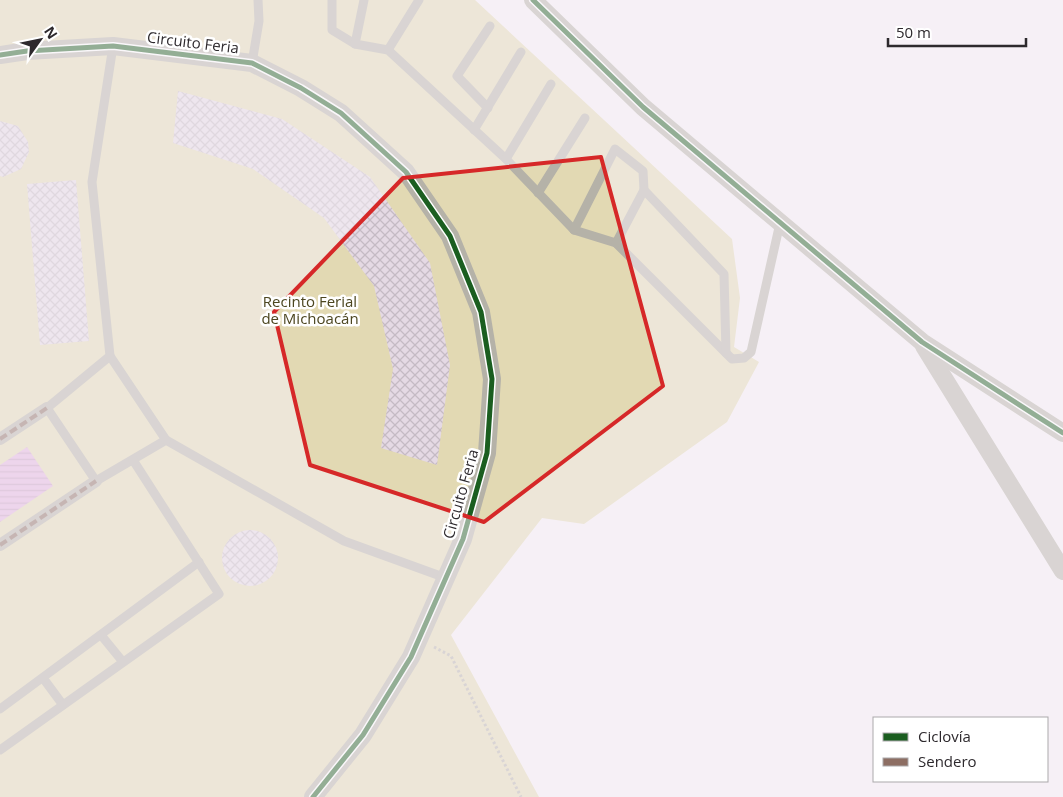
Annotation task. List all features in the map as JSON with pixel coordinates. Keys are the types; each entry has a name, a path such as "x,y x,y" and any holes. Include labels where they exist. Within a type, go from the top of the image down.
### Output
{"street":[{"path":"533,0 643,107 922,342 1063,433"},
{"name":"Circuito Feria","path":"0,55 27,51 113,46 252,63 301,88 341,113 406,172 450,236 481,312 492,379 487,454 463,540 411,657 363,735 313,797"},
{"path":"922,342 1063,571"},
{"path":"0,439 47,408"},
{"path":"0,544 96,481"}],"lane":[{"path":"252,63 259,21 258,0"},
{"path":"332,0 332,30 355,44 388,50 506,159 574,230 616,243 732,359 744,358 751,352 780,222"},
{"path":"355,44 364,0"},
{"path":"388,50 418,0"},
{"path":"488,108 456,76 490,26"},
{"path":"113,46 92,182 110,356 166,440 344,541 446,578"},
{"path":"474,130 521,52"},
{"path":"506,159 551,84"},
{"path":"538,193 585,118"},
{"path":"574,230 615,149 643,171 644,190 616,243"},
{"path":"644,190 724,274 726,352"},
{"path":"110,356 47,408 96,481 166,440"},
{"path":"0,750 219,594 133,460"},
{"path":"0,709 199,562"},
{"path":"101,635 123,662"},
{"path":"43,678 63,705"}],"path":[{"path":"420,639 451,656 521,797"}],"highlighted area":[{"path":"601,157 663,386 484,522 310,465 274,312 403,178"}],"green space":[{"name":"Recinto Ferial de Michoacán","path":"0,0 475,0 732,239 740,298 734,347 759,362 727,422 584,524 542,518 451,635 539,797 0,797"}],"shaded area":[{"path":"27,447 53,486 0,522 0,465"}],"building":[{"path":"178,91 282,119 370,177 430,263 450,365 437,465 381,448 393,369 374,286 324,218 253,169 173,143"},
{"path":"0,121 18,126 28,142 29,152 21,169 3,177 0,176"},
{"path":"76,180 89,341 40,345 27,184"},
{"path":"250,530 261,532 270,538 276,547 278,558 276,569 270,578 261,584 250,586 239,584 230,578 224,569 222,558 224,547 230,538 239,532"}],"marked path":[{"path":"0,439 47,408"},
{"path":"0,545 96,481"}],"cycle path":[{"path":"533,0 643,107 922,342 1063,433"},
{"path":"0,55 27,51 113,46 252,63 301,88 341,113 406,172 450,236 481,312 492,379 487,453 463,539 411,657 363,735 313,797"}]}
